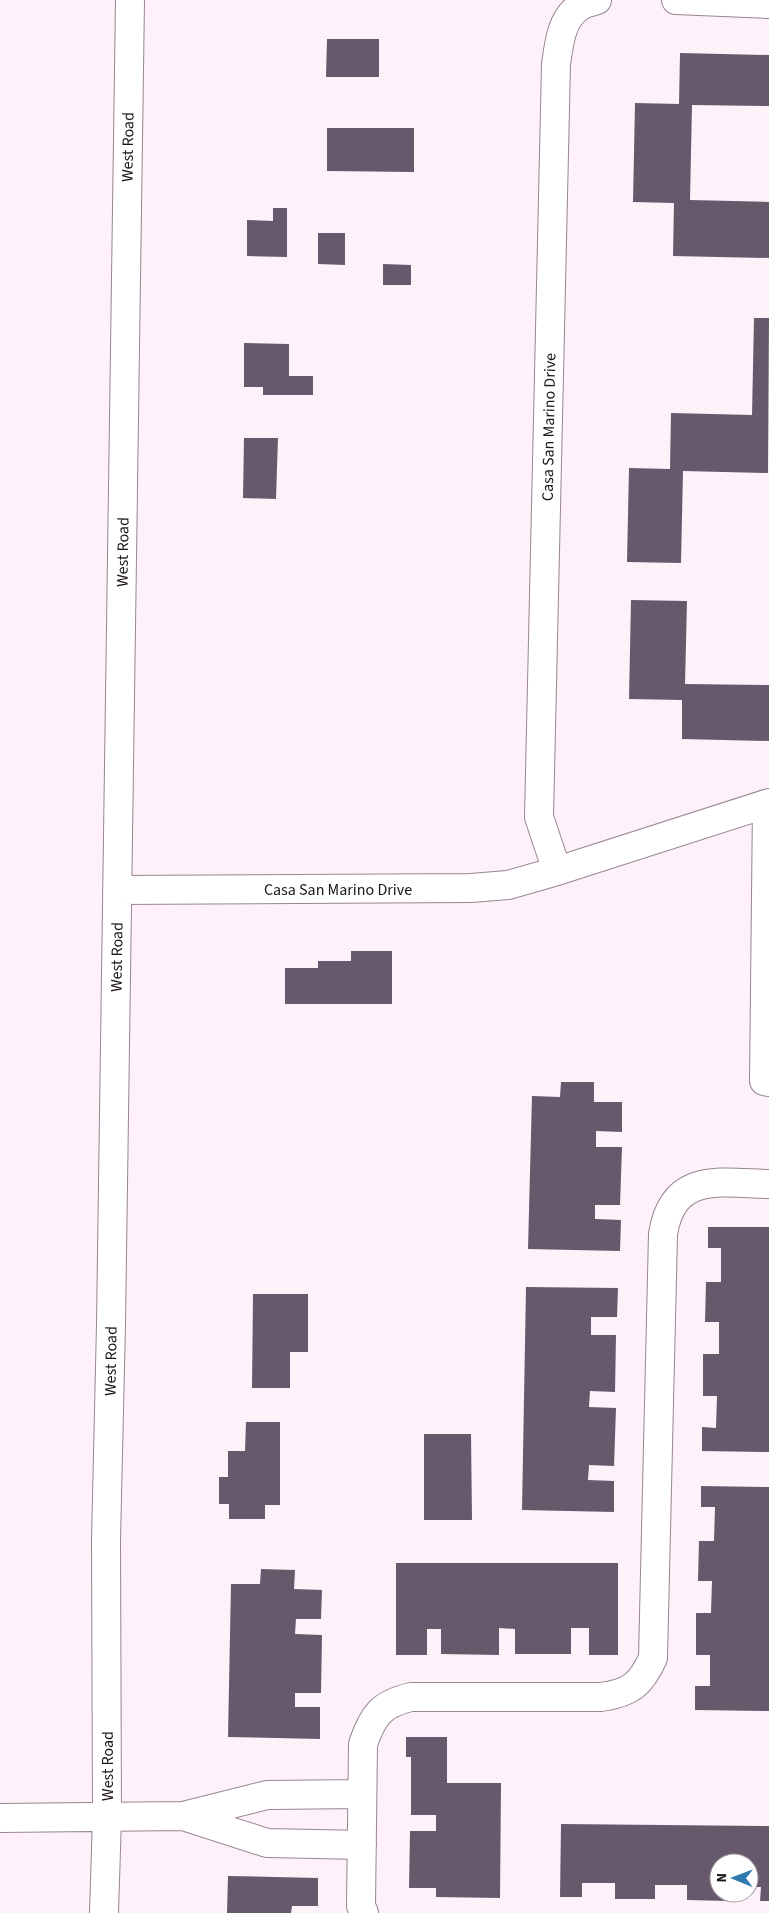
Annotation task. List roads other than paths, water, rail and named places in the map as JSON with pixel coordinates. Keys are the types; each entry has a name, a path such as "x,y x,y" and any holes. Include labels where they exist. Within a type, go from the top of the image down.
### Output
{"street":[{"name":"West Road","path":"104,1913 107,1817 106,1541 111,1324 130,0"},
{"name":"Casa San Marino Drive","path":"557,871 539,817 556,64 559,41 567,19 579,6 597,0"},
{"path":"676,0 769,4"},
{"name":"Casa San Marino Drive","path":"117,890 471,888 508,885 768,803"},
{"path":"768,803 764,1081 769,1082"},
{"path":"364,1913 361,1906 363,1744 369,1726 380,1710 394,1701 411,1697 601,1697 617,1695 630,1690 646,1674 653,1658 663,1234 666,1216 674,1202 697,1184 708,1182 769,1184"},
{"path":"0,1818 183,1816 267,1795 362,1794"},
{"path":"183,1816 267,1843 362,1844"}]}
